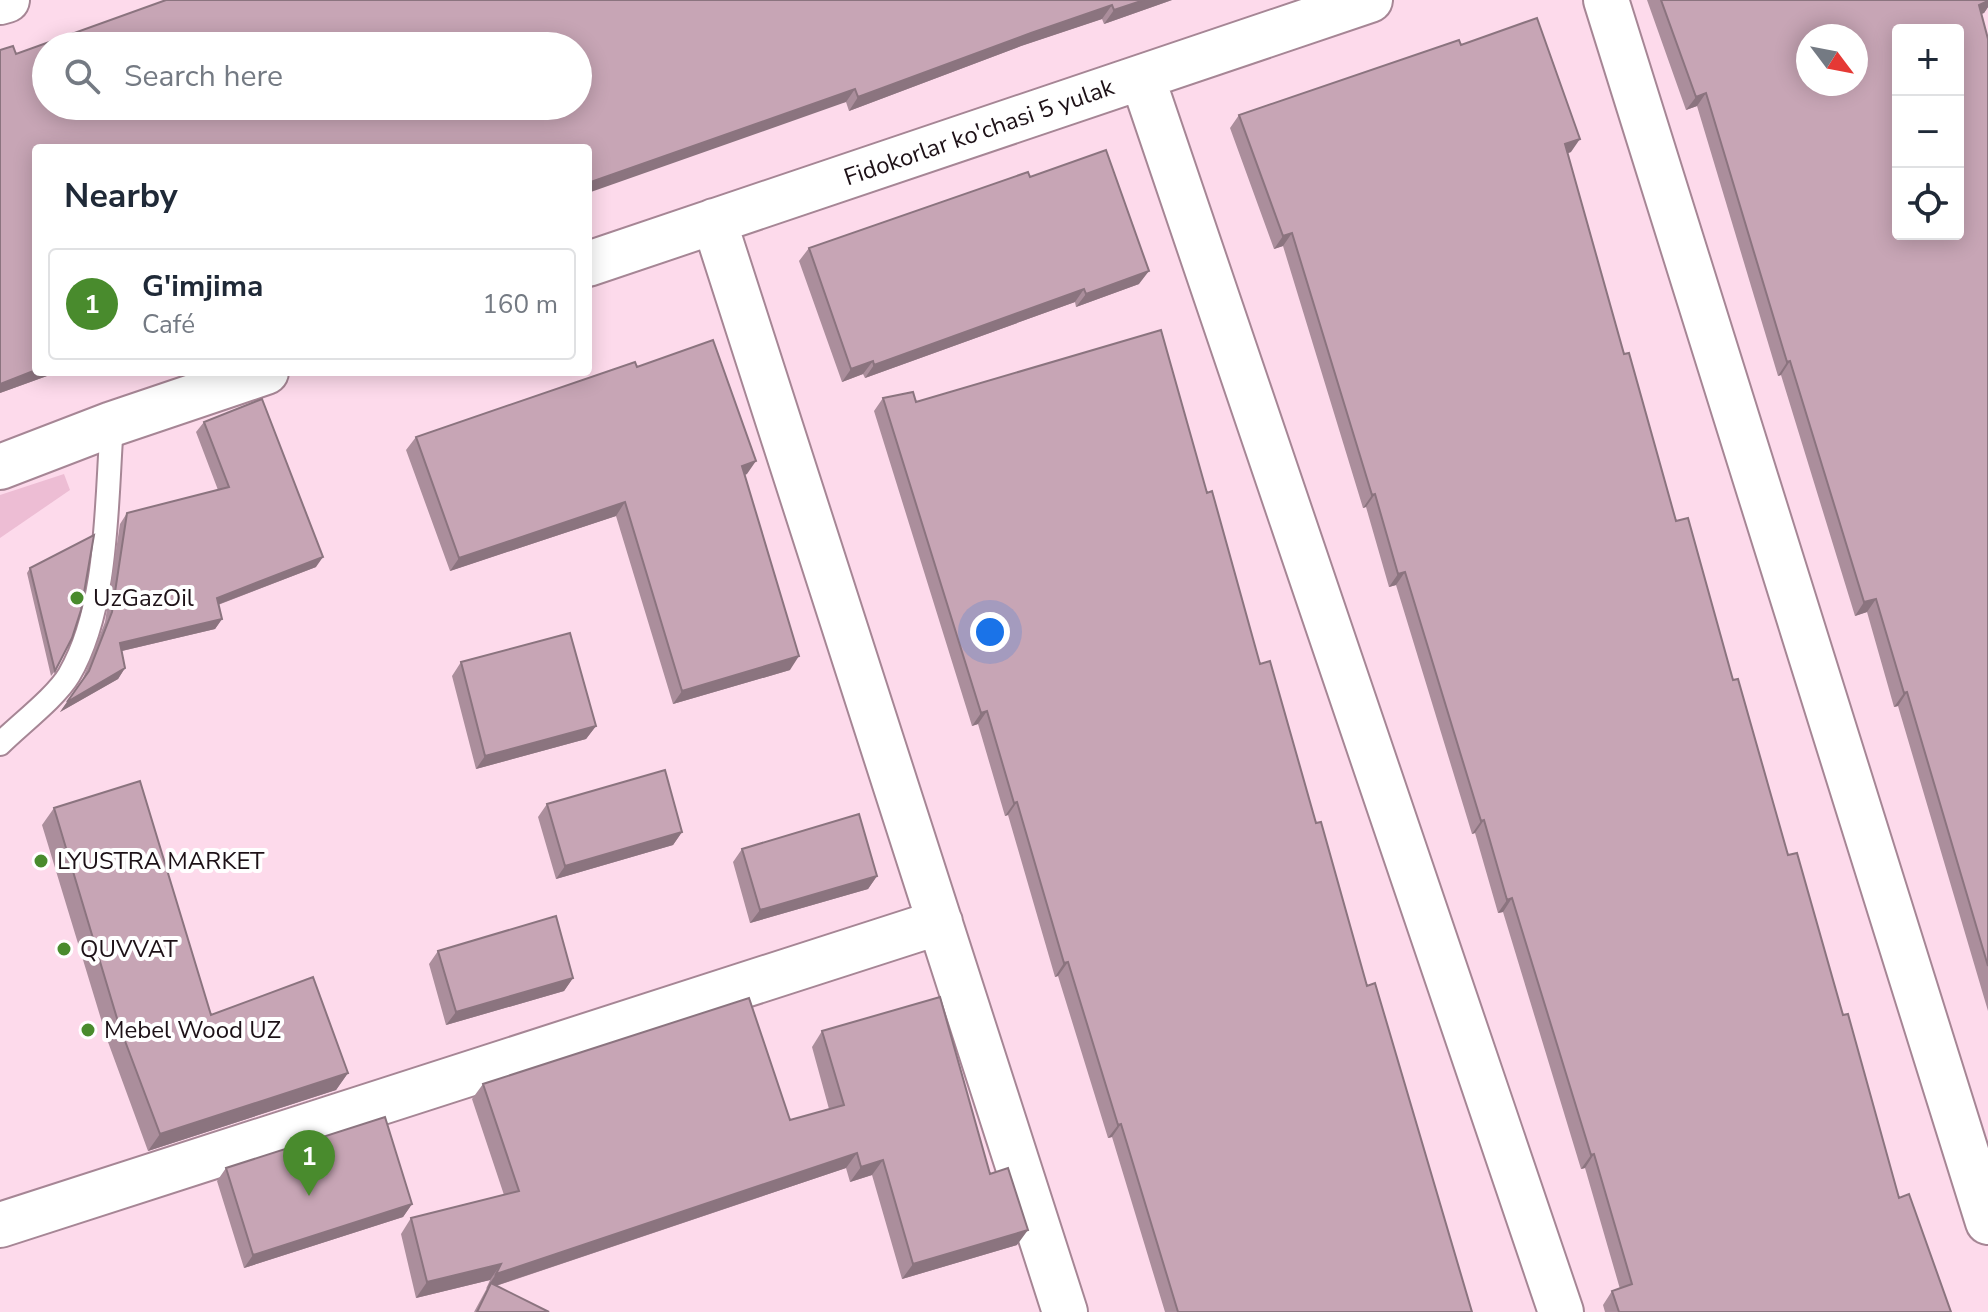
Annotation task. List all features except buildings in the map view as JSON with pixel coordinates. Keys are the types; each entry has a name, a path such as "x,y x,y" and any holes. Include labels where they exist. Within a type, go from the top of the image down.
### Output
{"street":[{"path":"0,2 7,0"},
{"name":"Fidokorlar ko'chasi 5 yulak","path":"592,263 1370,0"},
{"path":"1606,0 1988,1222"},
{"path":"1142,77 1561,1312"},
{"path":"714,221 1065,1312"},
{"path":"0,467 112,424 254,376"},
{"path":"0,1225 940,922"}],"lane":[{"path":"0,744 69,677 91,623 101,560 112,424"}],"shaded area":[{"path":"64,474 70,490 0,538 0,495"}],"place":[{"name":"UzGazOil","path":"77,598"},
{"name":"LYUSTRA MARKET","path":"41,861"},
{"name":"QUVVAT","path":"64,949"},
{"name":"Mebel Wood UZ","path":"88,1030"},
{"name":"G'imjima","path":"309,1196"}]}
